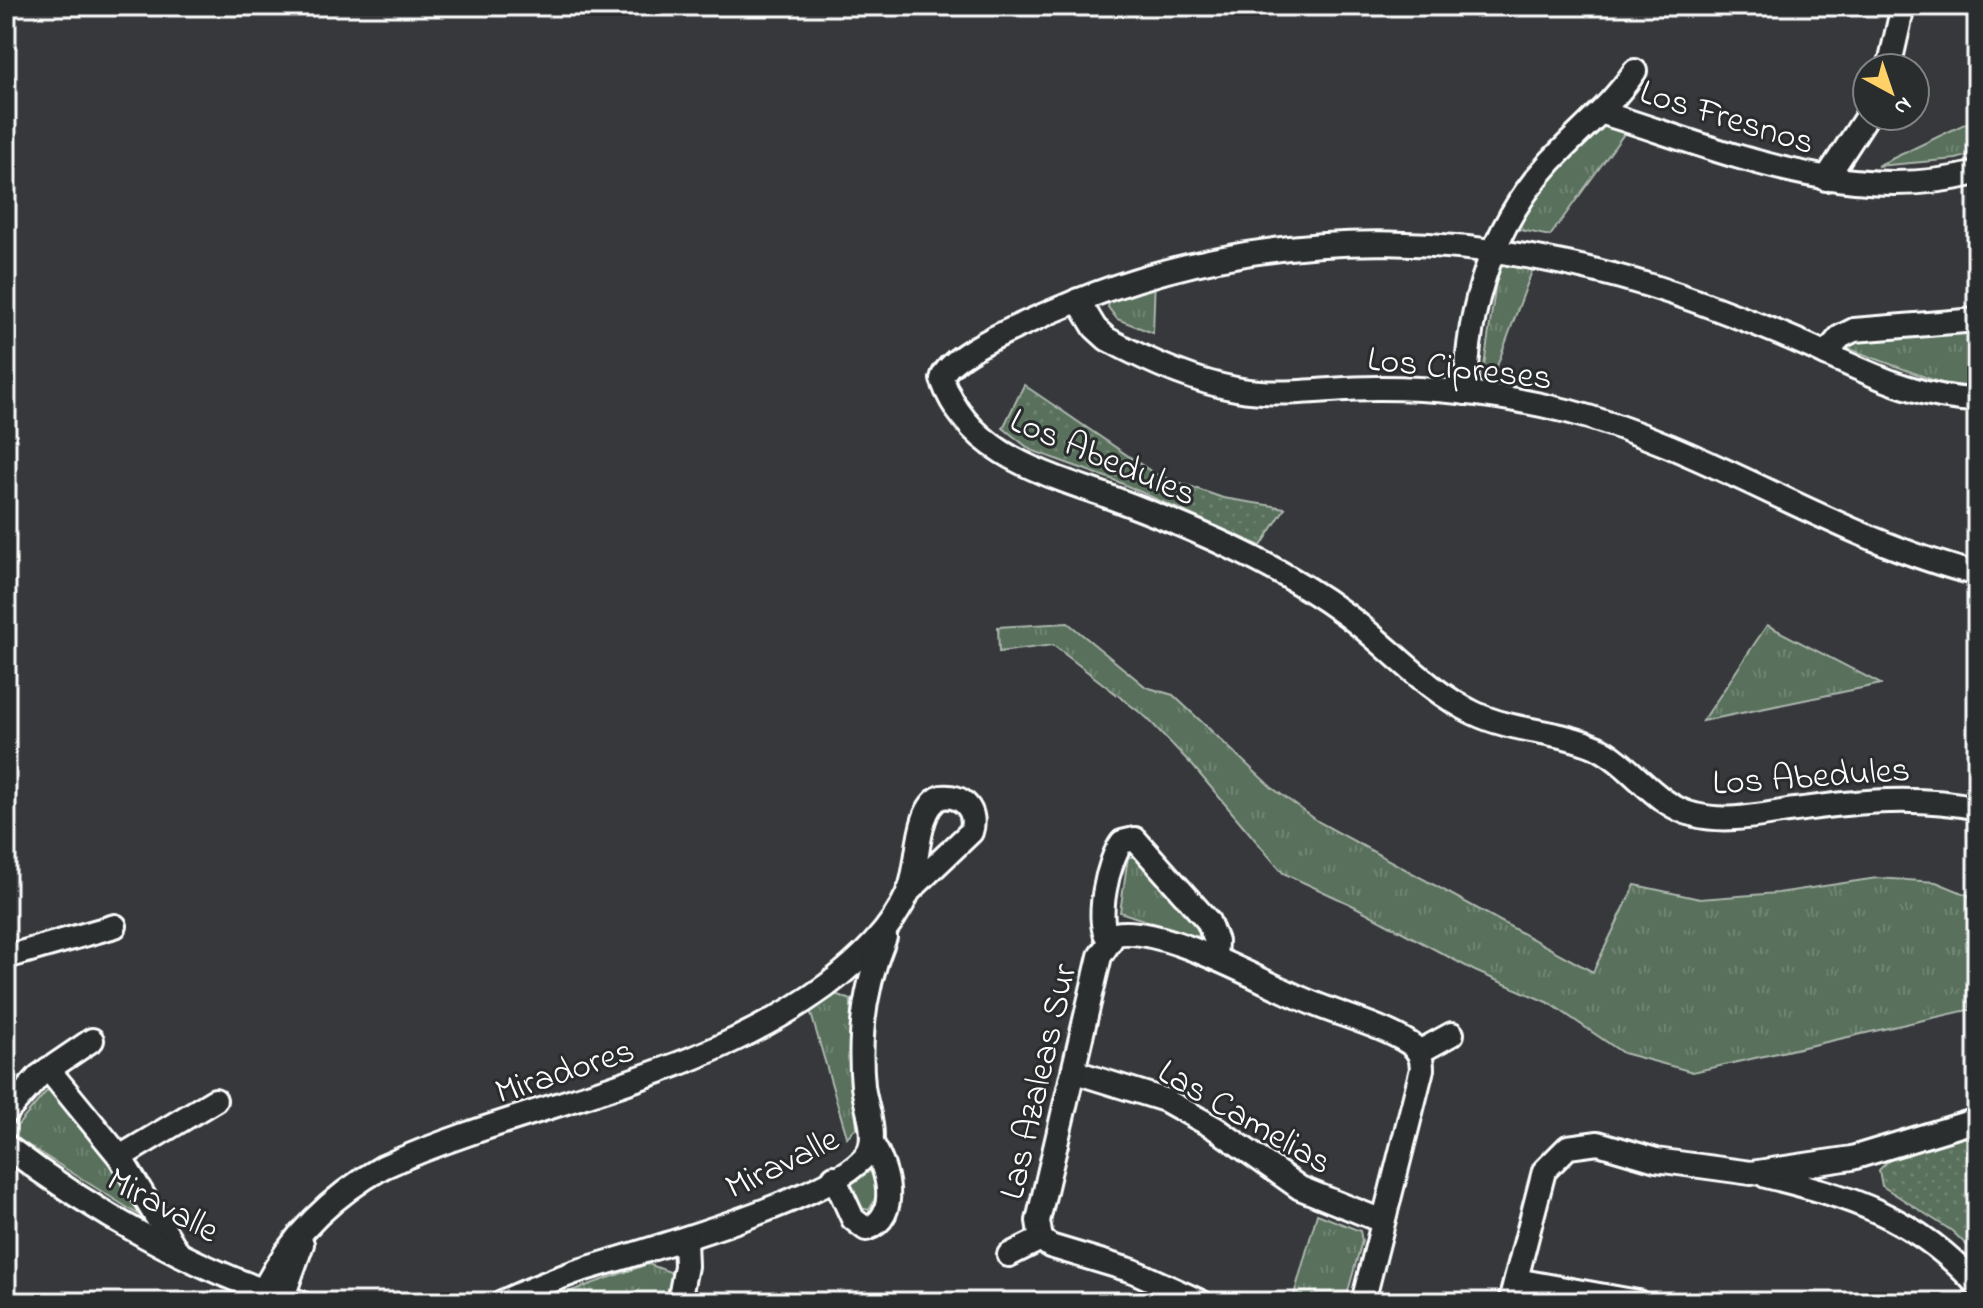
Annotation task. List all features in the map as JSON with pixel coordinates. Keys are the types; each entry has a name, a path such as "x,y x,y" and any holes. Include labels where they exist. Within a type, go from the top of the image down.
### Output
{"street":[{"path":"1893,52 1903,6"},
{"path":"1466,393 1474,314 1492,249 1535,180 1603,113 1635,71"},
{"name":"Los Fresnos","path":"1603,113 1767,166 1826,179 1902,183 1977,173"},
{"path":"1826,179 1857,132"},
{"name":"Los Abedules","path":"1977,400 1907,388 1636,281 1566,262 1492,249 1390,243 1289,247 1186,266 1078,300 1000,336 948,366 943,374 945,387 964,419 1004,456 1182,525 1248,555 1344,613 1420,678 1457,704 1514,728 1566,737 1596,748 1623,764 1680,810 1726,818 1905,800 1977,808"},
{"name":"Los Cipreses","path":"1078,300 1090,321 1107,339 1197,379 1235,389 1278,393 1383,388 1466,393 1568,411 1639,434 1872,536 1977,574"},
{"path":"1826,354 1840,337 1854,330 1977,320"},
{"path":"1215,958 1216,941 1208,921 1139,842 1130,839 1122,842 1116,851 1101,922 1109,940 1126,933 1215,958 1297,997 1404,1040 1419,1052 1422,1069 1363,1302"},
{"name":"Miradores","path":"277,1299 285,1250 346,1190 383,1167 681,1065 774,1020 834,979 889,927 908,892"},
{"path":"6,957 115,926"},
{"name":"Miravalle","path":"502,1302 572,1274 685,1240 769,1209 862,1161 872,1143 861,1063 866,998 889,927"},
{"name":"Las Azaleas Sur","path":"1041,1239 1038,1221 1100,956 1109,940"},
{"path":"834,979 851,985 866,998"},
{"path":"1419,1052 1452,1034"},
{"path":"6,1113 48,1069 92,1040"},
{"path":"48,1069 120,1157 177,1251"},
{"name":"Las Camelias","path":"1075,1072 1165,1100 1215,1128 1300,1188 1382,1221"},
{"path":"120,1157 215,1100"},
{"path":"1751,1173 1852,1158 1977,1120"},
{"path":"834,1177 855,1223 866,1229 876,1225 886,1208 888,1187 884,1165 872,1143"},
{"path":"1510,1302 1544,1171 1568,1147 1598,1143 1656,1160 1751,1173 1850,1198 1925,1237 1977,1285"},
{"name":"Miravalle","path":"6,1146 89,1202 177,1251 277,1299"},
{"path":"1850,1198 1848,1177 1852,1158"},
{"path":"1009,1255 1041,1239 1050,1246 1133,1271 1201,1302"},
{"path":"679,1302 686,1266 685,1240"},
{"path":"1516,1280 1638,1302"}],"green space":[{"path":"1977,118 1977,153 1956,159 1877,166"},
{"path":"1605,125 1626,131 1550,236 1516,229 1554,172"},
{"path":"1499,261 1533,268 1493,377 1483,373"},
{"path":"1155,276 1153,333 1117,319 1108,307 1112,292"},
{"path":"1977,329 1977,387 1944,384 1844,347 1858,338"},
{"path":"1024,385 1155,474 1223,498 1285,508 1261,546 1114,480 1031,450 1003,428"},
{"path":"1068,623 1146,687 1173,695 1271,787 1319,822 1593,972 1635,885 1700,899 1778,893 1877,878 1936,882 1977,899 1977,1008 1693,1072 1623,1053 1551,1004 1475,971 1352,905 1283,873 1193,766 1147,718 1053,645 999,652 998,627"},
{"path":"1767,625 1881,684 1703,721"},
{"path":"1128,857 1143,857 1200,932 1197,938 1120,912"},
{"path":"835,994 851,1000 850,1050 857,1127 847,1137 810,1010"},
{"path":"50,1087 117,1161 144,1218 15,1137 17,1126"},
{"path":"1966,1137 1977,1151 1977,1255 1952,1231 1882,1186 1879,1170 1892,1157"},
{"path":"872,1159 876,1192 869,1210 856,1207 846,1179"},
{"path":"1317,1214 1360,1231 1362,1241 1345,1302 1292,1302"},
{"path":"648,1264 670,1272 677,1292 674,1302 540,1302"}]}
